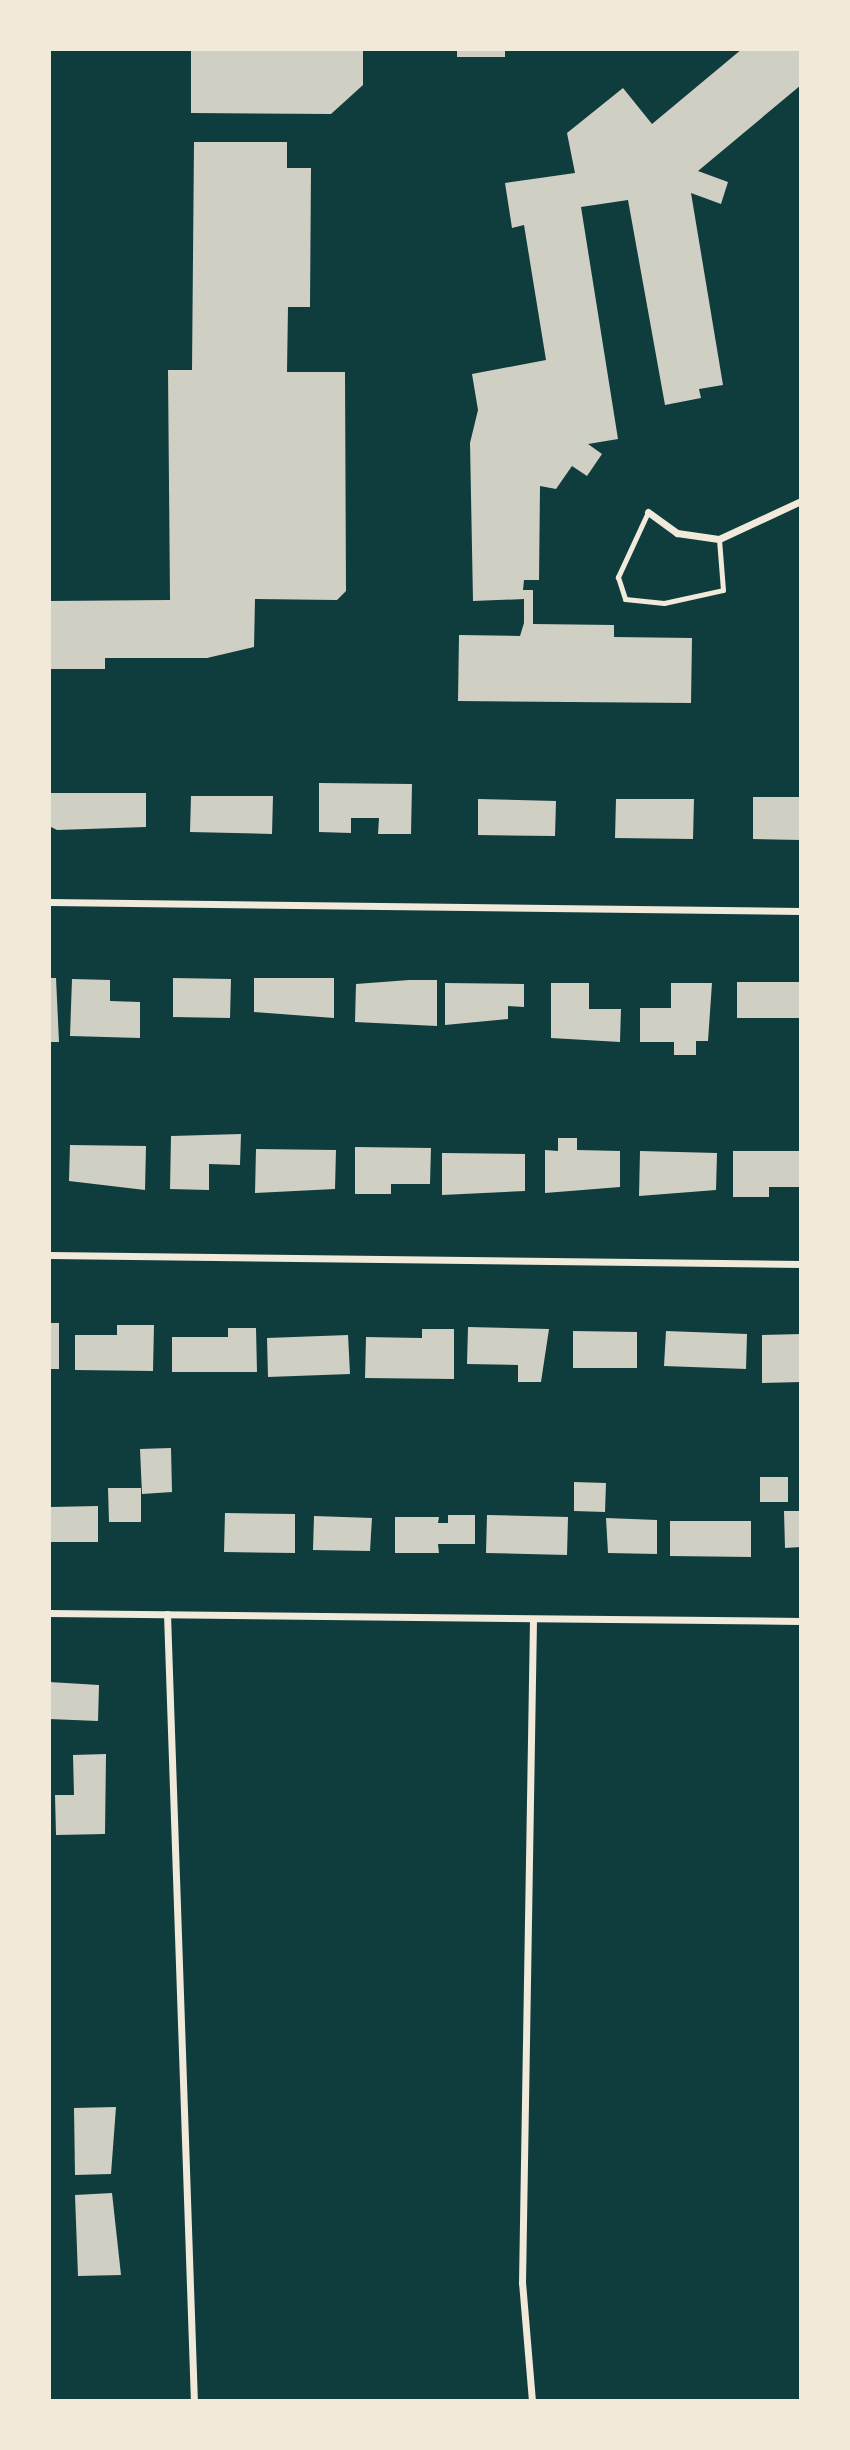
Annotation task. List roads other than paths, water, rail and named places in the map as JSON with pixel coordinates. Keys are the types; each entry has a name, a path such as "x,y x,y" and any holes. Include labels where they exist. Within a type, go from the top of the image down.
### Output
{"street":[{"path":"648,512 677,533 719,539 801,501"},
{"path":"49,902 801,911"},
{"path":"49,1255 801,1264"},
{"path":"49,1613 801,1621"},
{"path":"167,1615 194,2401"},
{"path":"532,2401 522,2283 533,1620"}],"lane":[{"path":"648,512 618,577 625,599 664,603 723,590 719,539"}]}
